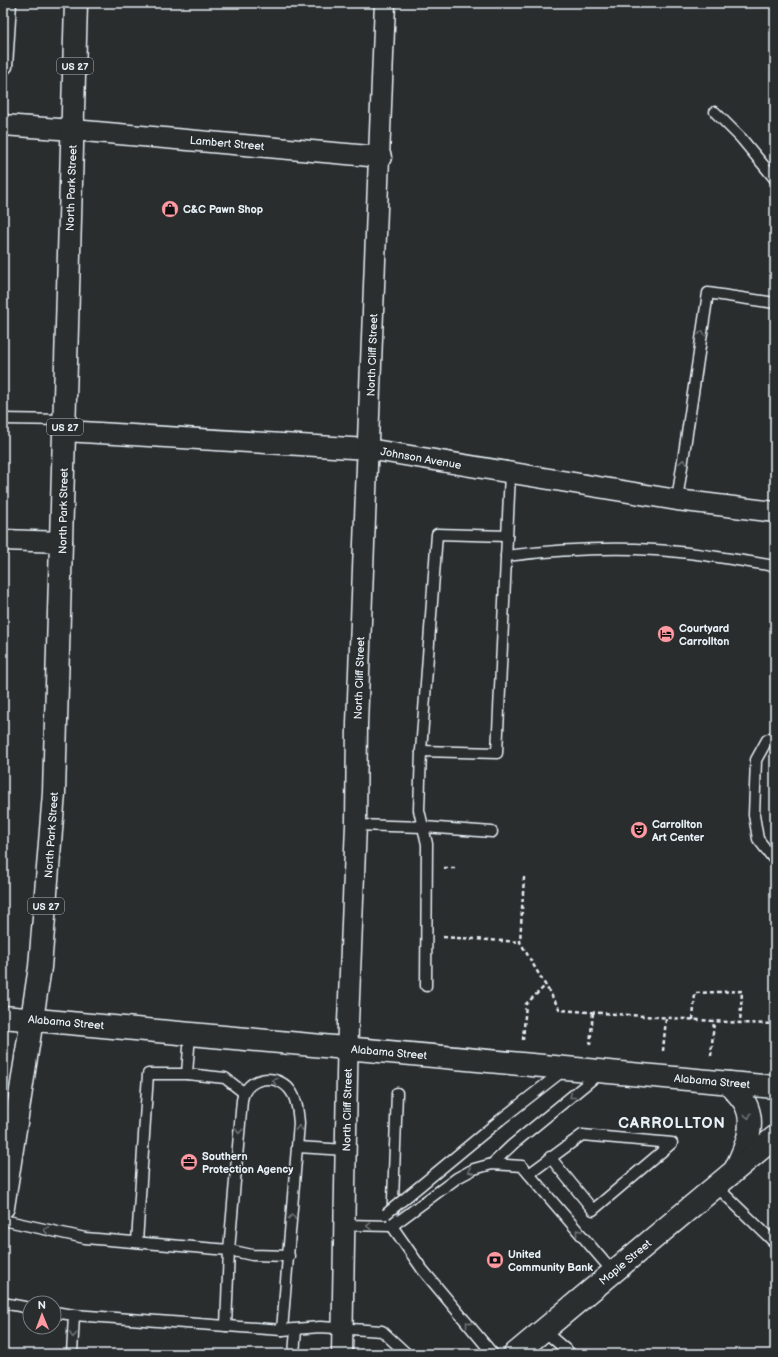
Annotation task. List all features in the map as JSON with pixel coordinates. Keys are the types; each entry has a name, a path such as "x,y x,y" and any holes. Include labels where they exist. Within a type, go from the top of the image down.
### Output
{"main road":[{"name":"North Park Street","path":"34,1019 42,952 54,793 76,3"},
{"name":"Alabama Street","path":"3,1017 566,1069 729,1083 774,1085"},
{"name":"US 27","path":"3,1207 34,1019"},
{"path":"729,1083 746,1106 750,1123 747,1142 735,1169"},
{"name":"Maple Street","path":"515,1354 775,1137"}],"street":[{"name":"North Cliff Street","path":"342,1354 348,1048 356,826 357,724 381,157 385,3"},
{"name":"Lambert Street","path":"3,125 381,157"},
{"name":"Johnson Avenue","path":"65,425 368,449 677,500 775,512"},
{"path":"3,540 62,542"}],"lane":[{"path":"3,71 7,67 11,3"},
{"path":"715,112 741,138 775,179"},
{"path":"677,500 708,293 775,303"},
{"path":"3,419 65,425"},
{"path":"421,751 497,753 510,473"},
{"path":"426,986 427,844 419,810 421,751 437,534 507,536"},
{"path":"506,556 598,549 655,550 775,566"},
{"path":"775,736 767,740 756,760 754,815 758,839 772,857 775,858"},
{"path":"356,826 492,832"},
{"path":"187,1074 190,1034"},
{"path":"386,1214 500,1120 566,1069"},
{"path":"492,1164 512,1145 602,1072"},
{"path":"137,1242 148,1074 187,1074 224,1078 243,1092"},
{"path":"226,1326 229,1250 243,1092 256,1080 268,1079 279,1081 290,1090 298,1109 299,1123 282,1330"},
{"path":"397,1093 392,1226 422,1269 493,1354"},
{"path":"529,1174 550,1157 582,1135 672,1143 593,1210 550,1157"},
{"path":"298,1147 346,1150"},
{"path":"345,1225 392,1226 457,1178 474,1169 492,1164 522,1166 613,1272"},
{"path":"716,1186 775,1243"},
{"path":"3,1220 84,1238 229,1250 252,1255 288,1256"},
{"path":"3,1304 22,1307"},
{"path":"62,1313 282,1330 320,1327 343,1330 382,1331 407,1354"},
{"path":"72,1354 74,1315"},
{"path":"294,1354 296,1330"},
{"path":"543,1330 571,1354"}],"path":[{"path":"524,877 520,942 560,1010 693,1020 775,1024"},
{"path":"456,938 520,942"},
{"path":"523,1040 526,1004 546,985"},
{"path":"693,1020 695,993 742,991 740,1023"},
{"path":"590,1045 593,1012"},
{"path":"664,1052 666,1018"},
{"path":"711,1056 714,1021"}],"place":[{"name":"C&C Pawn Shop","path":"170,209"},
{"name":"Courtyard Carrollton","path":"666,634"},
{"name":"Carrollton Art Center","path":"639,830"},
{"name":"Southern Protection Agency","path":"189,1162"},
{"name":"United Community Bank","path":"495,1260"}],"district":[{"name":"CARROLLTON","path":"672,1123"}]}
